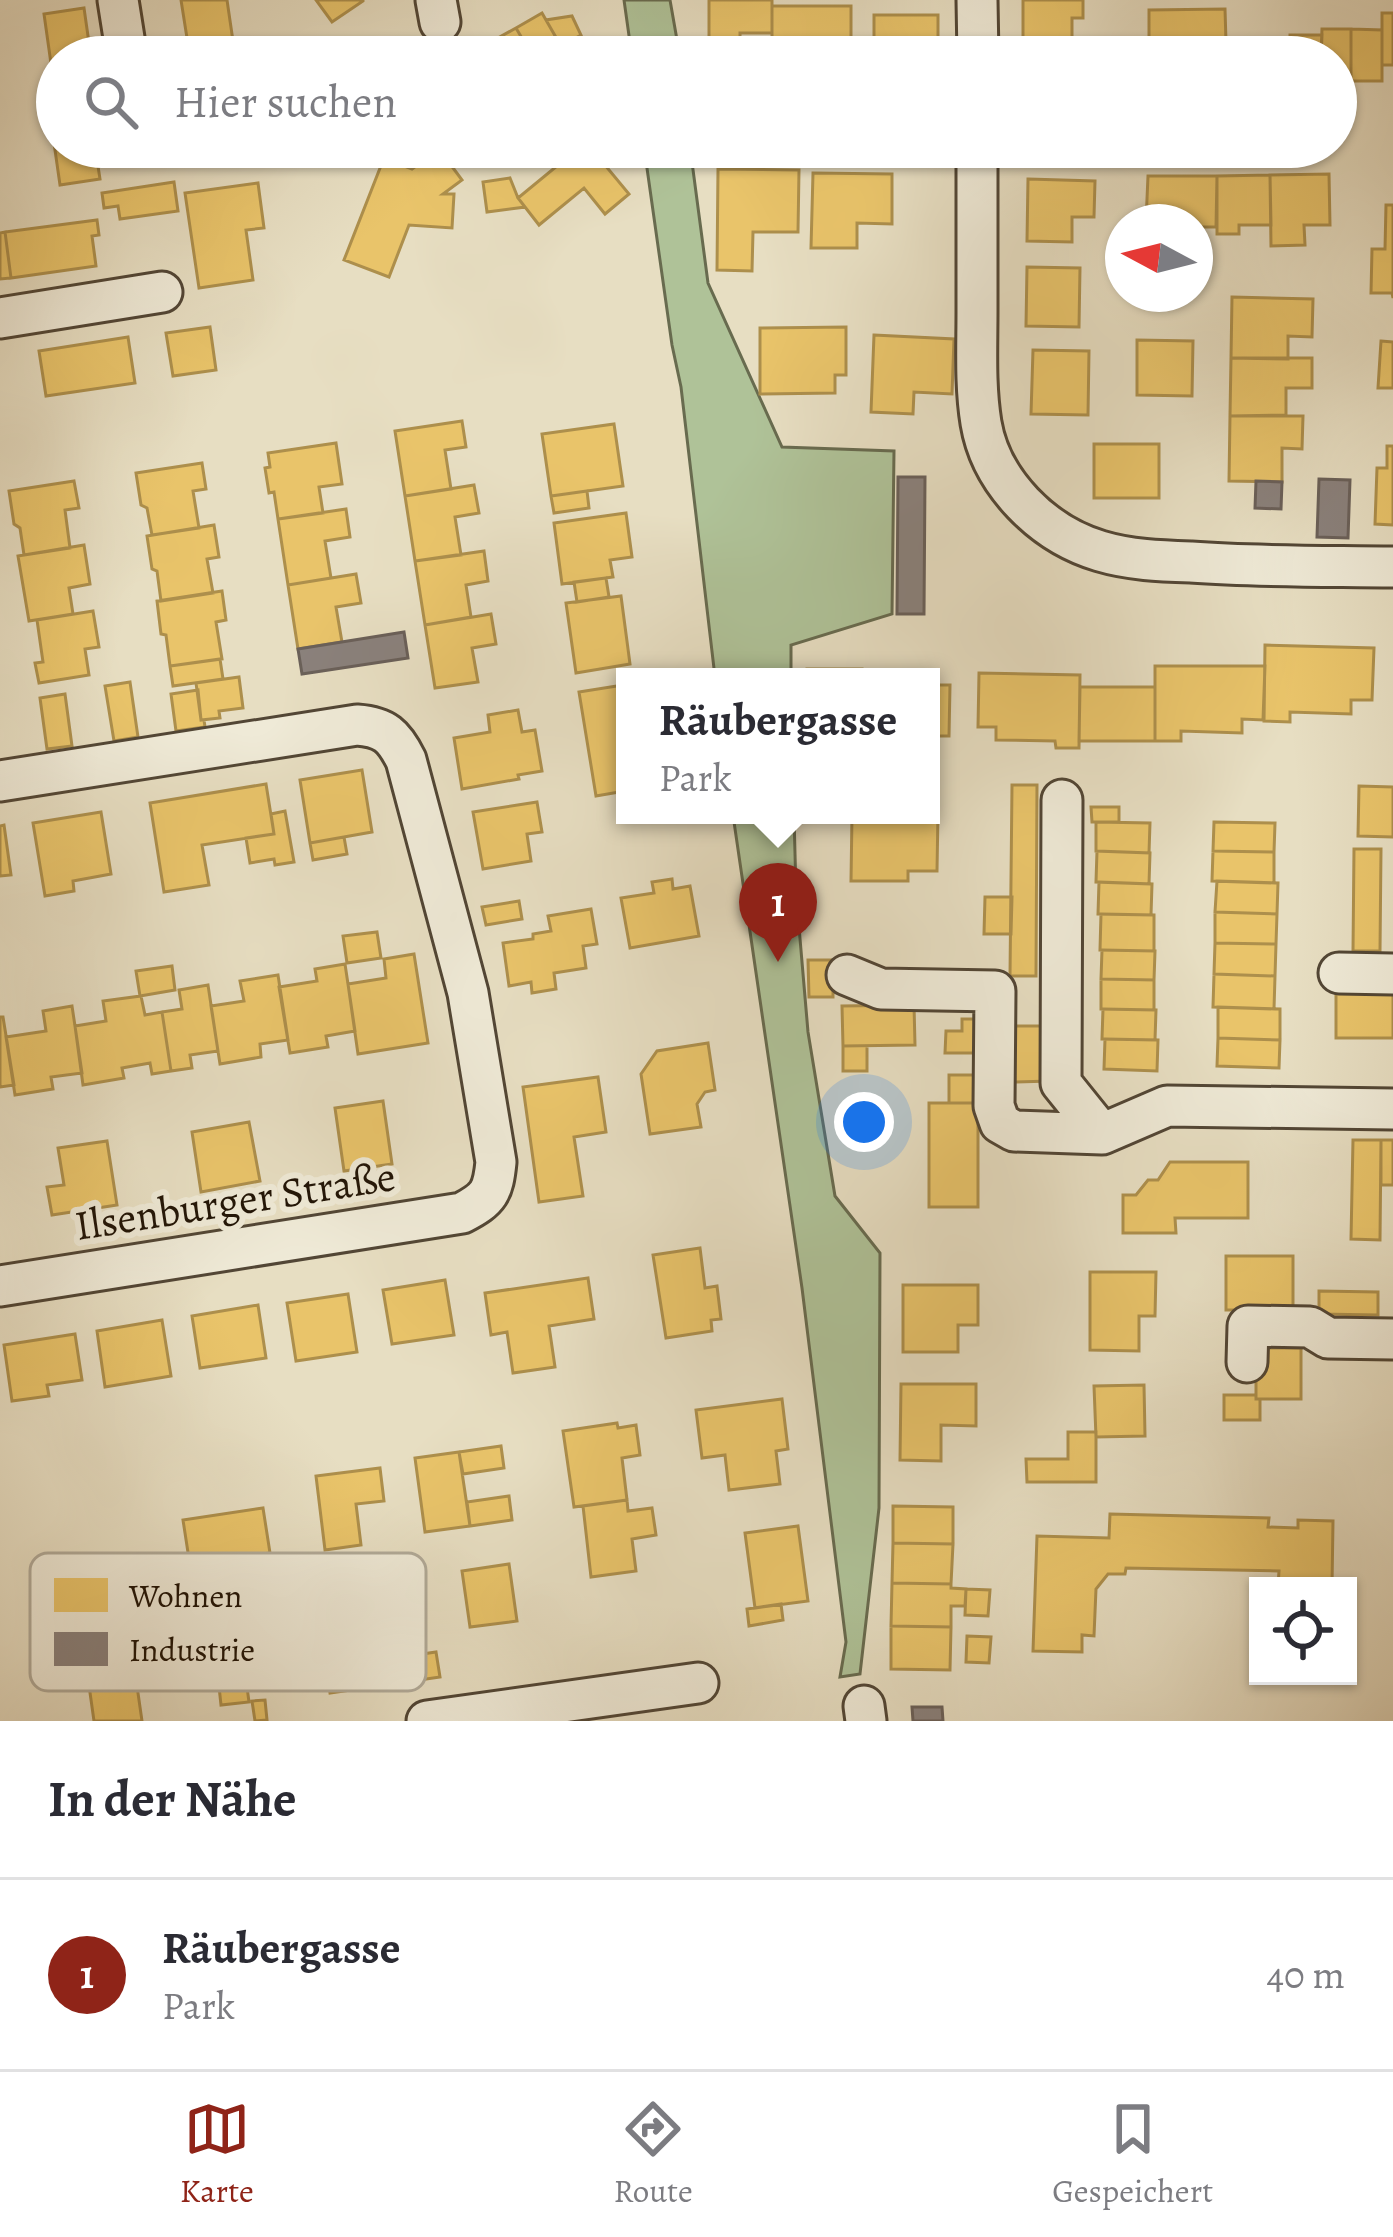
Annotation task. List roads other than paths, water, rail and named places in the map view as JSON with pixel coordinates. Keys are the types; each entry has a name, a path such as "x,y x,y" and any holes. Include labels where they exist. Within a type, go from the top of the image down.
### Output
{"street":[{"path":"118,0 124,36"},
{"path":"977,0 978,36"},
{"path":"977,168 977,382 982,428 1016,497 1072,541 1137,559 1393,567"},
{"path":"0,318 162,292"},
{"name":"Ilsenburger Straße","path":"0,781 357,725 389,732 406,760 468,993 496,1162 494,1184 483,1202 462,1213 0,1286"},
{"path":"1062,800 1061,1083 1102,1134"},
{"path":"1339,973 1393,974"},
{"path":"847,975 881,989 995,991 994,1106 1000,1123 1014,1131 1102,1134 1167,1106 1393,1109"},
{"path":"1247,1362 1248,1326 1310,1327 1328,1338 1393,1339"},
{"path":"427,1721 698,1683"}],"place":[{"name":"Räubergasse","path":"778,962"}]}
